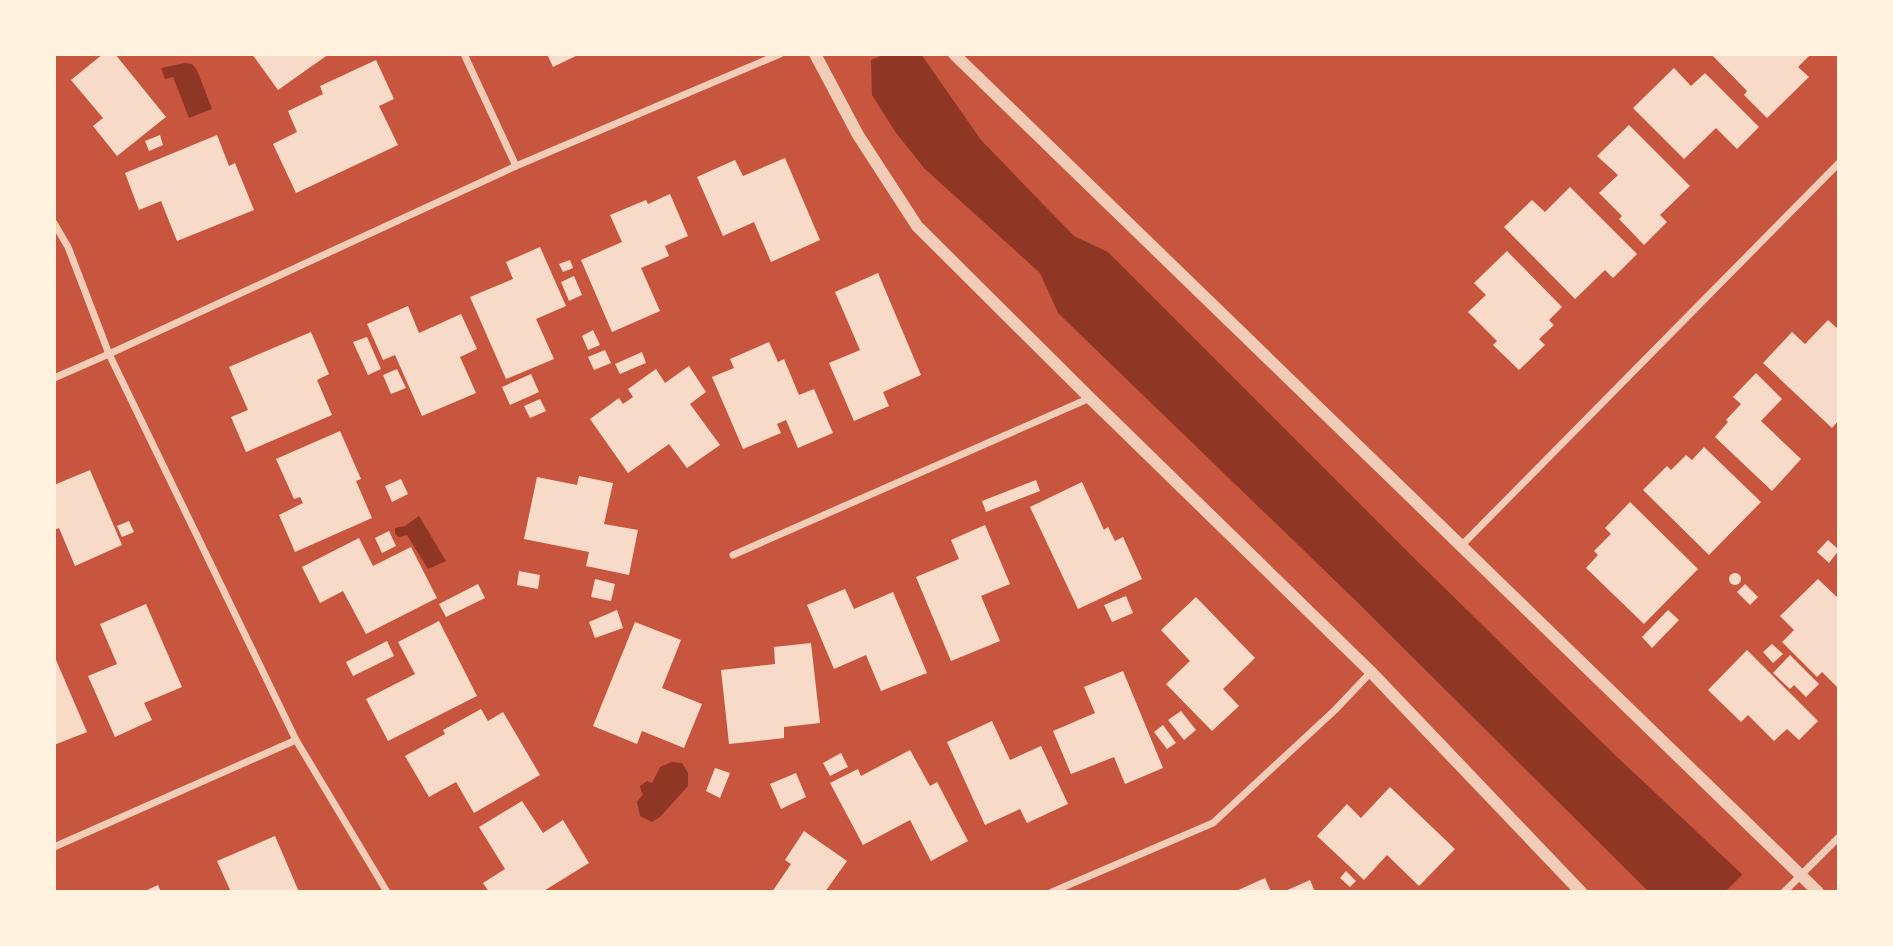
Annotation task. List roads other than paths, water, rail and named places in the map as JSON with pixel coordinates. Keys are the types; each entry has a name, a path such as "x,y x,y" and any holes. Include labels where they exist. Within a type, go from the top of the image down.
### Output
{"street":[{"path":"464,54 516,166"},
{"path":"54,378 516,166 780,54"},
{"path":"815,54 858,135 918,226 1371,672 1581,892"},
{"path":"954,54 1818,892"},
{"path":"1461,546 1839,163"},
{"path":"54,223 68,247 109,354 296,740 387,892"},
{"path":"733,555 1090,398"},
{"path":"1052,892 1213,823 1335,710 1371,672"},
{"path":"54,847 296,740"},
{"path":"1784,892 1839,837"}]}
